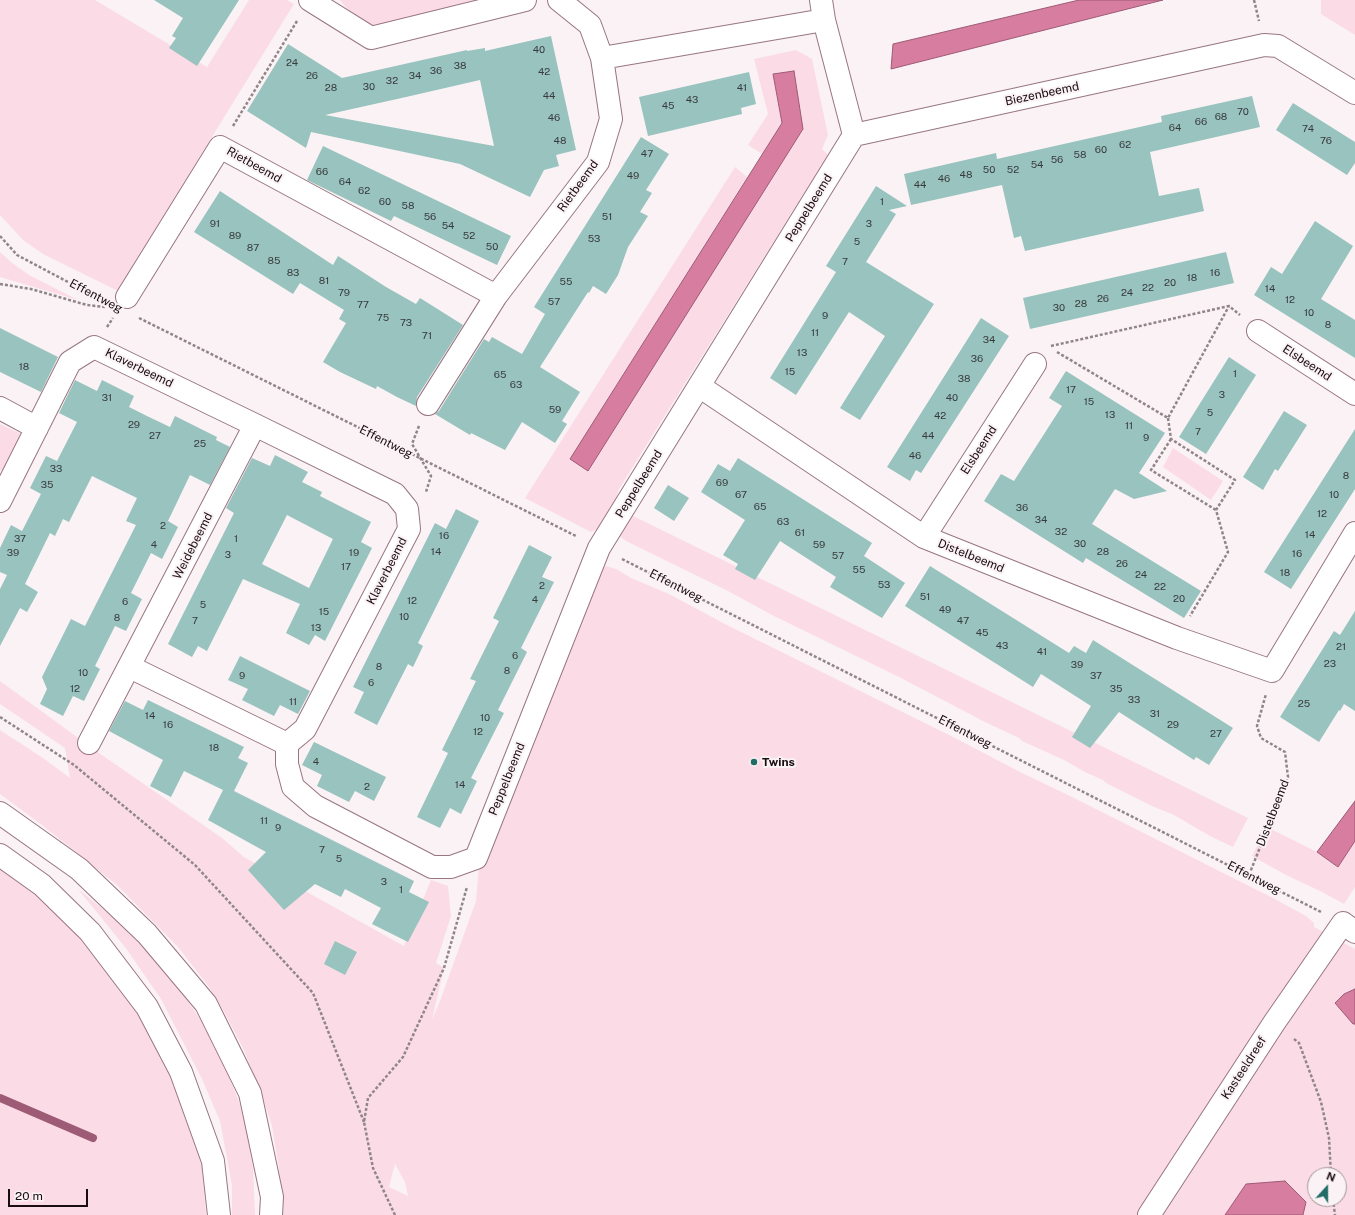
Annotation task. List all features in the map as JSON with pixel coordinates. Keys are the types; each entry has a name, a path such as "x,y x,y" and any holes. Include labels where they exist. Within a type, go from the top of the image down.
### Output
{"street":[{"path":"310,0 371,38 525,0"},
{"name":"Rietbeemd","path":"428,404 496,296 598,162 611,119 602,58 590,25 559,0"},
{"path":"602,58 823,10 854,136"},
{"name":"Biezenbeemd","path":"854,136 1264,45 1278,46 1352,86"},
{"name":"Peppelbeemd","path":"476,858 599,548 854,136"},
{"name":"Rietbeemd","path":"123,303 220,147 496,296"},
{"name":"Elsbeemd","path":"1258,332 1355,394"},
{"name":"Klaverbeemd","path":"0,501 70,362 94,347 395,494 406,509 409,529 304,729 287,744"},
{"name":"Elsbeemd","path":"924,537 1035,364"},
{"name":"Distelbeemd","path":"699,386 924,537 1177,638 1272,671"},
{"path":"0,408 37,428"},
{"name":"Weidebeemd","path":"89,744 255,425"},
{"path":"1272,671 1355,533"},
{"path":"130,667 287,744 287,764 294,787 315,806 432,867 451,867 476,858"},
{"path":"0,813 79,869 147,934 206,1004 250,1093 272,1197 271,1215"},
{"path":"0,855 42,885 90,932 147,1007 182,1072 213,1161 219,1215"},
{"name":"Kasteeldreef","path":"1149,1215 1274,1023 1349,927"}],"path":[{"path":"220,147 310,0"},
{"name":"Effentweg","path":"0,236 17,255 123,303 420,458 1349,927"},
{"path":"0,284 31,289 87,305 123,303"},
{"path":"94,347 123,303"},
{"path":"1229,306 1258,332"},
{"path":"1168,418 1048,346 1229,306"},
{"path":"1177,638 1228,552 1216,510 1151,470 1170,439 1168,418 1229,306"},
{"path":"406,509 422,503 431,476 412,444 428,404"},
{"path":"1170,439 1235,480 1216,510"},
{"name":"Distelbeemd","path":"1249,876 1288,776 1285,752 1261,738 1256,726 1272,671"},
{"path":"0,717 74,765 195,865 313,993 364,1122 373,1168 395,1215"},
{"path":"364,1122 368,1098 403,1057 444,968 476,858"},
{"path":"1274,1023 1299,1043 1321,1102 1329,1138 1330,1167"}],"shaded area":[{"path":"0,0 95,0 207,67 249,0 287,0 294,4 136,260 120,292 43,254 23,240 0,215"},
{"path":"340,0 525,0 371,38"},
{"path":"1079,0 1163,0 891,69 893,44"},
{"path":"1321,0 1355,0 1355,35 1321,14"},
{"path":"796,50 812,59 828,135 822,149 828,155 619,489 614,506 598,529 591,532 525,498 735,167 747,177 570,459 803,129 773,74 782,123 762,154 748,145 768,114 754,59"},
{"path":"794,71 803,129 588,471 570,459 782,123 773,74"},
{"path":"0,252 29,275 78,300 0,277"},
{"path":"0,424 23,435 4,472 0,470"},
{"path":"1173,448 1223,481 1211,500 1163,467"},
{"path":"625,512 1248,818 1233,847 1210,836 1174,815 1152,806 1064,760 1022,741 1019,738 899,677 626,541 617,534"},
{"name":"Twins","path":"606,566 616,569 631,578 669,594 723,623 1271,897 1306,916 1314,923 1314,927 1355,949 1355,1215 280,1215 279,1168 272,1126 263,1098 243,1048 209,987 178,947 117,885 42,825 0,794 0,730 43,758 70,778 65,748 0,704 0,681 99,753 222,838 244,857 404,946 431,880 448,886 451,916 436,963 444,968 432,1020 476,901 479,864 595,575","holes":["395,1164 405,1182 408,1196 389,1187"]},
{"path":"1355,801 1355,841 1338,867 1317,852"},
{"path":"1267,827 1317,852 1338,867 1355,841 1355,887 1344,904 1252,856"},
{"path":"0,866 45,902 99,956 155,1035 197,1138 202,1166 206,1215 0,1215"},
{"path":"78,889 134,934 176,983 202,1022 215,1045 226,1068 240,1105 247,1132 253,1168 255,1215 232,1215 232,1185 220,1121 202,1079 161,999 125,947"},
{"path":"1355,989 1355,1024 1353,1024 1335,1003 1344,994"},
{"path":"1285,1181 1306,1202 1303,1215 1225,1215 1246,1184"}],"building":[{"path":"154,0 239,0 197,66 169,48 176,38 172,36 183,18"},
{"path":"551,36 576,150 556,155 559,166 544,170 530,197 460,164 311,132 306,148 247,111 288,44 342,78 467,50 485,48 485,51","holes":["480,80 494,146 325,115"]},
{"path":"749,72 756,104 741,108 742,114 648,136 639,97"},
{"path":"1252,96 1260,127 1150,152 1159,196 1199,188 1204,211 1025,251 1021,236 1014,238 1002,185 911,205 904,174 996,153 997,159 1162,122 1161,116"},
{"path":"1293,103 1355,142 1355,163 1347,175 1276,130"},
{"path":"641,137 669,154 646,190 652,193 640,212 648,216 628,247 618,275 606,294 593,286 540,367 580,392 562,421 567,424 555,443 522,422 505,450 471,433 470,435 435,414 439,411 484,339 489,342 492,337 522,354 545,314 534,307"},
{"path":"323,146 511,236 497,265 394,216 391,221 307,180"},
{"path":"876,186 907,206 889,210 896,214 866,262 934,304 860,420 840,408 885,336 849,312 796,395 770,378 836,272 826,266"},
{"path":"220,191 333,265 338,256 386,287 416,304 420,298 463,325 417,397 416,406 377,386 376,389 340,372 323,362 346,323 339,319 344,310 300,283 293,294 194,232"},
{"path":"1315,221 1353,246 1321,299 1355,320 1355,358 1254,295 1271,267 1282,274"},
{"path":"1226,252 1234,283 1030,329 1023,298"},
{"path":"981,318 1009,336 921,473 916,470 910,481 887,467"},
{"path":"0,328 58,357 41,392 0,372"},
{"path":"1229,357 1256,375 1206,454 1179,437"},
{"path":"1066,371 1165,433 1139,473 1167,491 1134,499 1115,489 1092,524 1201,591 1184,618 1086,558 1083,563 984,501 1001,474 1014,481 1062,406 1049,398"},
{"path":"75,380 97,391 102,380 134,396 129,407 170,427 175,416 217,437 216,440 230,447 210,485 190,475 168,521 178,527 162,559 151,553 131,593 142,599 126,631 115,626 95,666 100,669 84,701 73,696 63,716 40,704 47,689 42,677 71,619 85,626 136,525 126,521 137,498 92,476 69,522 63,519 55,536 50,533 25,584 38,592 27,612 20,608 0,646 0,589 7,575 0,572 0,548 11,525 22,531 41,494 30,488 46,456 57,461 77,422 59,413"},
{"path":"1284,411 1307,425 1278,471 1275,469 1263,490 1243,477"},
{"path":"1355,429 1355,489 1291,589 1264,572"},
{"path":"275,455 308,472 302,482 322,492 320,496 371,522 361,542 372,548 325,641 315,635 309,645 286,633 300,604 243,579 207,651 198,646 192,657 168,644 234,513 226,508 252,458 270,466","holes":["287,515 333,539 309,588 262,564"]},
{"path":"738,458 872,543 864,556 905,583 882,618 830,587 836,577 780,541 755,580 735,569 738,564 723,555 745,520 701,492 718,464 730,471"},
{"path":"668,485 689,498 674,521 654,508"},
{"path":"456,509 479,521 418,643 423,646 413,667 408,664 377,725 354,713 364,692 353,687 435,523 446,529"},
{"path":"529,545 552,557 542,577 554,582 521,648 527,652 498,710 504,713 471,778 477,781 461,814 450,808 440,828 417,817 448,753 442,750 476,681 470,679 499,621 493,618"},
{"path":"930,566 1069,653 1074,646 1086,653 1093,640 1233,728 1209,765 1196,757 1194,760 1119,712 1090,748 1072,737 1091,706 1041,674 1033,687 905,606"},
{"path":"1355,611 1355,711 1344,704 1319,742 1280,717 1334,631 1340,635"},
{"path":"240,656 310,691 298,714 280,705 274,716 242,700 248,689 228,680"},
{"path":"148,700 244,747 238,758 248,763 234,791 414,881 409,892 429,902 408,942 372,924 381,908 345,889 341,897 315,884 284,910 248,870 266,852 208,820 223,790 184,771 171,797 150,786 163,760 109,731 125,701 143,710"},
{"path":"314,742 386,777 374,801 355,791 349,802 317,786 322,775 302,765"},
{"path":"335,941 357,952 345,975 324,964"}],"waterway":[{"path":"0,1098 93,1138"}],"place":[{"name":"Twins","path":"754,762"}]}
